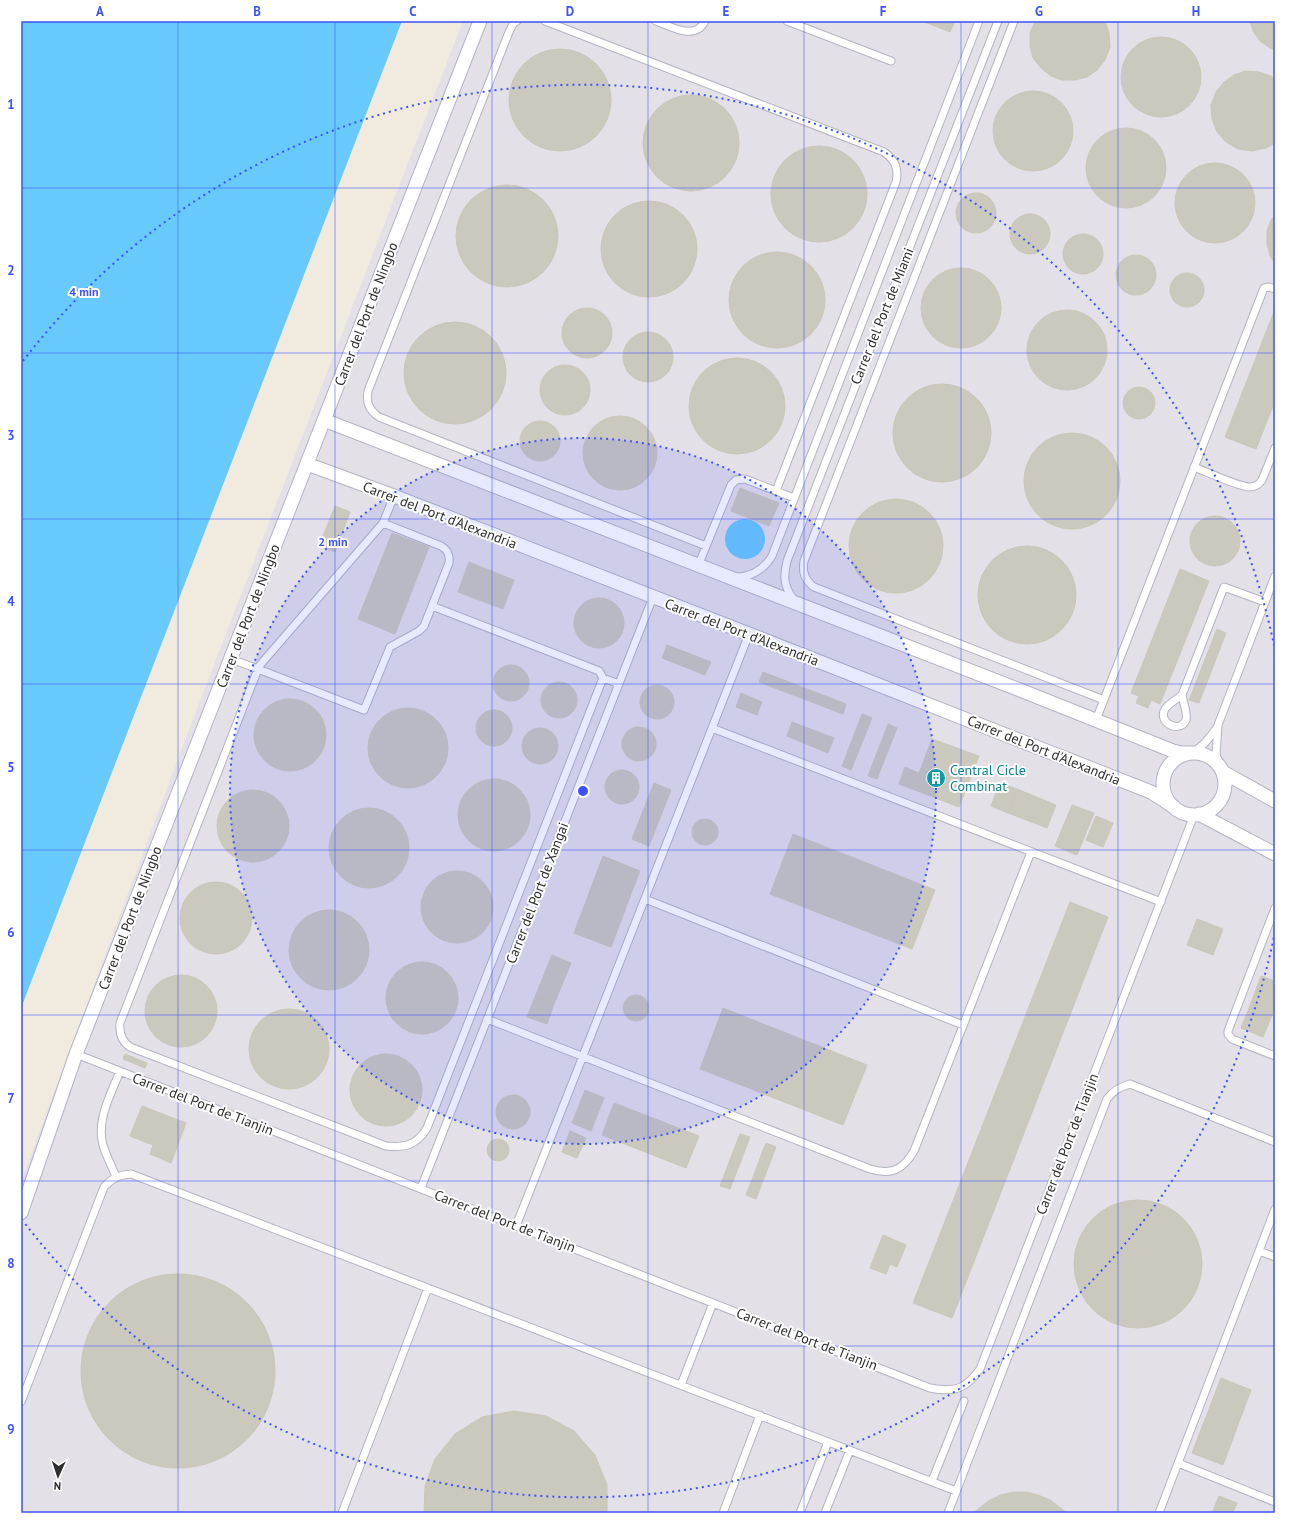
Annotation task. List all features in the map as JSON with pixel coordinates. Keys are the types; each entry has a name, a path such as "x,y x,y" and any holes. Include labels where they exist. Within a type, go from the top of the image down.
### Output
{"street":[{"name":"Carrer del Port de Ningbo","path":"21,1213 76,1054 480,21"},
{"path":"324,420 1173,751 1205,755 1212,758 1222,770 1275,801"},
{"name":"Carrer del Port d'Alexandria","path":"307,464 394,496 1151,792 1174,807"},
{"path":"1190,753 1180,756 1172,762 1165,775 1164,790 1168,800 1174,807 1184,813 1196,814 1206,812 1219,802 1225,788 1222,770"},
{"path":"1196,814 1275,854"}],"lane":[{"path":"518,21 513,24 368,391 368,406 372,412 379,417 706,546"},
{"path":"545,21 884,152 892,158 896,165 898,173 896,182 776,491"},
{"path":"656,21 689,32 696,32 701,28 705,21"},
{"path":"787,21 891,61"},
{"name":"Carrer del Port de Miami","path":"726,577 750,575 767,565 772,556 980,21"},
{"name":"Carrer del Port de Miami","path":"804,607 794,600 785,586 785,570 787,561 998,21"},
{"path":"1014,21 804,561 804,576 814,587 1104,700"},
{"path":"1096,720 1264,288 1269,287 1275,289"},
{"path":"1194,467 1243,486 1254,486 1259,484 1262,480 1275,448"},
{"path":"698,566 732,482 745,479 794,498"},
{"path":"394,496 383,523 258,669 120,1022 121,1038 125,1043 130,1047 386,1146 405,1146 415,1142 422,1136 427,1128 603,678"},
{"path":"231,659 364,710 390,647 422,628 448,563 449,554 446,549 441,546 383,523"},
{"path":"1190,753 1203,746 1218,725 1275,576"},
{"path":"1182,695 1224,586 1265,602"},
{"name":"Carrer del Port de Xangai","path":"421,1188 653,597"},
{"path":"432,606 599,671 603,678 619,684"},
{"path":"516,1226 749,634"},
{"path":"1218,725 1216,755 1222,770"},
{"path":"712,728 1161,902"},
{"name":"Carrer del Port de Tianjin","path":"76,1054 930,1388 941,1390 952,1389 964,1386 973,1380 980,1369 1196,814"},
{"path":"487,1019 870,1169 888,1172 897,1170 909,1160 914,1151 1032,852"},
{"path":"645,899 964,1024"},
{"path":"1275,908 1229,1027 1228,1034 1232,1039 1275,1056"},
{"path":"116,1177 104,1146 101,1129 102,1119 120,1071"},
{"path":"948,1513 1107,1099 1111,1094 1121,1086 1130,1084 1275,1142"},
{"path":"21,1402 104,1187 110,1180 116,1177 131,1174 956,1491"},
{"path":"1159,1513 1275,1209"},
{"path":"1259,1251 1275,1257"},
{"path":"342,1513 428,1288"},
{"path":"681,1385 713,1303"},
{"path":"932,1481 964,1401"},
{"path":"723,1513 760,1415"},
{"path":"800,1513 828,1442"},
{"path":"825,1513 850,1450"},
{"path":"1178,1463 1275,1502"}],"shaded area":[{"path":"463,21 1275,21 1275,1513 21,1513 21,1182 188,732"}],"water":[{"path":"21,21 402,21 21,1008"},
{"path":"745,519 753,521 759,525 763,531 765,539 763,547 759,553 753,557 745,559 737,557 731,553 727,547 725,539 727,531 731,525 737,521"}],"building":[{"path":"922,21 942,21 940,28"},
{"path":"942,21 955,21 950,32 940,28"},
{"path":"1035,21 1105,21 1109,33 1110,47 1105,60 1097,70 1087,77 1075,80 1062,80 1051,76 1041,68 1033,58 1030,46 1030,33"},
{"path":"1250,21 1275,21 1275,50 1260,41 1253,31"},
{"path":"1161,37 1176,40 1189,49 1198,62 1201,77 1198,92 1189,105 1176,114 1161,117 1146,114 1133,105 1124,92 1121,77 1124,62 1133,49 1146,40"},
{"path":"560,49 579,53 596,64 607,81 611,100 607,119 596,136 579,147 560,151 541,147 524,136 513,119 509,100 513,81 524,64 541,53"},
{"path":"1246,71 1259,72 1275,79 1275,143 1266,148 1252,151 1238,149 1226,142 1217,132 1212,119 1211,105 1216,92 1224,82 1234,75"},
{"path":"1033,91 1048,94 1061,103 1070,116 1073,131 1070,146 1061,159 1048,168 1033,171 1018,168 1005,159 996,146 993,131 996,116 1005,103 1018,94"},
{"path":"691,95 709,99 718,103 725,109 731,116 735,125 739,143 735,161 731,170 725,177 718,183 709,187 691,191 673,187 664,183 657,177 651,170 647,161 643,143 647,125 651,116 657,109 664,103 673,99"},
{"path":"1126,128 1141,131 1154,140 1163,153 1166,168 1163,183 1154,196 1141,205 1126,208 1111,205 1098,196 1089,183 1086,168 1089,153 1098,140 1111,131"},
{"path":"819,146 837,150 846,154 853,160 859,167 863,176 867,194 863,212 859,221 853,228 846,234 837,238 819,242 801,238 792,234 785,228 779,221 775,212 771,194 775,176 779,167 785,160 792,154 801,150"},
{"path":"1215,163 1230,166 1243,175 1252,188 1255,203 1252,218 1243,231 1230,240 1215,243 1200,240 1187,231 1178,218 1175,203 1178,188 1187,175 1200,166"},
{"path":"507,185 526,189 543,200 554,217 558,236 554,255 543,272 526,283 507,287 488,283 471,272 460,255 456,236 460,217 471,200 488,189"},
{"path":"980,193 987,196 993,202 996,213 995,221 987,230 980,233 972,233 965,230 957,221 956,209 959,202 968,194"},
{"path":"649,201 667,205 676,209 683,215 689,222 693,231 697,249 693,267 689,276 683,283 676,289 667,293 649,297 631,293 622,289 615,283 609,276 605,267 601,249 605,231 609,222 615,215 622,209 631,205"},
{"path":"1034,214 1041,217 1047,223 1050,234 1049,242 1041,251 1034,254 1026,254 1019,251 1011,242 1010,230 1013,223 1022,215"},
{"path":"1275,215 1275,263 1270,256 1267,244 1267,231 1271,220"},
{"path":"1087,234 1094,237 1100,243 1103,254 1102,262 1094,271 1087,274 1079,274 1072,271 1064,262 1063,250 1066,243 1075,235"},
{"path":"777,252 795,256 804,260 811,266 817,273 821,282 825,300 821,318 817,327 811,334 804,340 795,344 777,348 759,344 750,340 743,334 737,327 733,318 729,300 733,282 737,273 743,266 750,260 759,256"},
{"path":"1140,255 1147,258 1153,264 1156,275 1155,283 1147,292 1140,295 1132,295 1125,292 1117,283 1116,271 1119,264 1128,256"},
{"path":"961,268 976,271 989,280 998,293 1001,308 998,323 989,336 976,345 961,348 946,345 933,336 924,323 921,308 924,293 933,280 946,271"},
{"path":"1187,273 1199,278 1204,290 1199,302 1187,307 1175,302 1170,290 1175,278"},
{"path":"582,308 592,308 605,315 612,328 612,338 605,351 592,358 582,358 573,354 566,347 562,338 562,328 566,319 573,312"},
{"path":"1275,309 1275,401 1256,449 1225,437"},
{"path":"1067,310 1082,313 1095,322 1104,335 1107,350 1104,365 1095,378 1082,387 1067,390 1052,387 1039,378 1030,365 1027,350 1030,335 1039,322 1052,313"},
{"path":"455,322 474,326 491,337 502,354 506,373 502,392 491,409 474,420 455,424 436,420 419,409 408,392 404,373 408,354 419,337 436,326"},
{"path":"643,332 653,332 666,339 673,352 673,362 666,375 653,382 643,382 634,378 627,371 623,362 623,352 627,343 634,336"},
{"path":"737,358 755,362 764,366 771,372 777,379 781,388 785,406 781,424 777,433 771,440 764,446 755,450 737,454 719,450 710,446 703,440 697,433 693,424 689,406 693,388 697,379 703,372 710,366 719,362"},
{"path":"560,365 570,365 583,372 590,385 590,395 583,408 570,415 560,415 551,411 544,404 540,395 540,385 544,376 551,369"},
{"path":"942,384 961,388 976,399 987,414 991,433 987,452 976,467 961,478 942,482 923,478 908,467 897,452 893,433 897,414 908,399 923,388"},
{"path":"1136,387 1142,387 1152,394 1155,403 1154,409 1148,416 1142,419 1136,419 1126,412 1123,406 1123,400 1130,390"},
{"path":"620,416 641,422 651,432 657,453 651,474 641,484 620,490 599,484 589,474 583,453 589,432 599,422"},
{"path":"544,421 551,424 557,430 560,441 559,449 551,458 544,461 536,461 529,458 521,449 520,437 523,430 532,422"},
{"path":"1072,433 1090,436 1106,447 1117,463 1120,481 1117,499 1106,515 1090,526 1072,529 1054,526 1038,515 1027,499 1024,481 1027,463 1038,447 1054,436"},
{"path":"740,488 779,503 769,526 731,511"},
{"path":"896,499 914,503 929,513 939,528 943,546 939,564 929,579 914,589 896,593 878,589 863,579 853,564 849,546 853,528 863,513 878,503"},
{"path":"335,506 350,512 335,552 319,546"},
{"path":"1210,516 1220,516 1233,523 1240,536 1240,546 1233,559 1220,566 1210,566 1201,562 1194,555 1190,546 1190,536 1194,527 1201,520"},
{"path":"392,533 429,547 395,634 358,619"},
{"path":"1027,546 1046,550 1062,560 1072,576 1076,595 1072,614 1062,630 1046,640 1027,644 1008,640 992,630 982,614 978,595 982,576 992,560 1008,550"},
{"path":"469,562 514,580 503,609 458,592"},
{"path":"1180,569 1209,581 1160,704 1151,700 1148,708 1136,703 1139,696 1131,693"},
{"path":"599,598 608,600 619,609 624,623 622,632 613,643 599,648 590,646 579,637 574,623 576,614 585,603"},
{"path":"1217,629 1226,633 1199,703 1189,700"},
{"path":"667,645 711,662 705,675 662,658"},
{"path":"515,665 524,670 528,676 528,690 524,696 515,701 507,701 498,696 494,690 493,679 498,670 504,666"},
{"path":"763,672 846,704 843,714 759,682"},
{"path":"563,682 572,687 576,693 576,707 572,713 563,718 555,718 546,713 542,707 541,696 546,687 552,683"},
{"path":"654,685 660,685 669,690 673,696 673,708 669,714 660,719 654,719 645,714 640,705 640,699 645,690"},
{"path":"741,693 762,702 757,715 736,707"},
{"path":"290,699 310,705 320,715 326,735 320,755 310,765 290,771 270,765 260,755 254,735 260,715 270,705"},
{"path":"408,708 423,711 436,720 445,733 448,748 445,763 436,776 423,785 408,788 393,785 380,776 371,763 368,748 371,733 380,720 393,711"},
{"path":"498,710 507,715 511,721 511,735 507,741 498,746 490,746 481,741 477,735 476,724 481,715 487,711"},
{"path":"862,714 872,718 851,770 842,766"},
{"path":"792,722 834,738 828,753 787,736"},
{"path":"888,724 897,728 877,779 868,776"},
{"path":"636,727 642,727 651,732 655,738 655,750 651,756 642,761 636,761 627,756 622,747 622,741 627,732"},
{"path":"544,728 553,733 557,739 557,753 553,759 544,764 536,764 527,759 523,753 522,742 527,733 533,729"},
{"name":"Central Cicle Combinat","path":"932,739 979,756 959,807 899,784 905,767 919,773"},
{"path":"619,770 625,770 634,775 638,781 638,793 634,799 625,804 619,804 610,799 605,790 605,784 610,775"},
{"path":"494,779 514,785 524,795 530,815 524,835 514,845 494,851 474,845 464,835 458,815 464,795 474,785"},
{"path":"654,783 671,790 649,846 632,839"},
{"path":"1000,783 1017,789 1008,813 991,806"},
{"path":"1017,789 1056,805 1047,828 1008,813"},
{"path":"253,790 273,796 283,806 289,826 283,846 273,856 253,862 233,856 223,846 217,826 223,806 233,796"},
{"path":"1072,805 1094,813 1077,855 1055,846"},
{"path":"369,808 384,811 397,820 406,833 409,848 406,863 397,876 384,885 369,888 354,885 341,876 332,863 329,848 332,833 341,820 354,811"},
{"path":"1096,816 1113,823 1103,847 1086,840"},
{"path":"705,819 714,823 718,832 714,841 705,845 696,841 692,832 696,823"},
{"path":"793,834 935,890 912,949 770,894"},
{"path":"603,856 640,871 631,894 594,880"},
{"path":"457,871 477,877 487,887 493,907 487,927 477,937 457,943 437,937 427,927 421,907 427,887 437,877"},
{"path":"594,880 631,894 611,947 574,933"},
{"path":"216,882 236,888 246,898 252,918 246,938 236,948 216,954 196,948 186,938 180,918 186,898 196,888"},
{"path":"1070,902 1108,917 952,1318 913,1303"},
{"path":"329,910 344,913 357,922 366,935 369,950 366,965 357,978 344,987 329,990 314,987 301,978 292,965 289,950 292,935 301,922 314,913"},
{"path":"1197,919 1223,929 1213,955 1187,945"},
{"path":"552,955 571,963 554,1004 535,997"},
{"path":"422,962 442,968 452,978 458,998 452,1018 442,1028 422,1034 402,1028 392,1018 386,998 392,978 402,968"},
{"path":"181,975 201,981 211,991 217,1011 211,1031 201,1041 181,1047 161,1041 151,1031 145,1011 151,991 161,981"},
{"path":"1261,976 1275,981 1275,1007 1270,1020 1248,1011"},
{"path":"636,995 645,999 649,1008 645,1017 636,1021 627,1017 623,1008 627,999"},
{"path":"535,997 554,1004 547,1024 527,1017"},
{"path":"723,1008 867,1065 843,1125 700,1069"},
{"path":"289,1009 304,1012 317,1021 326,1034 329,1049 326,1064 317,1077 304,1086 289,1089 274,1086 261,1077 252,1064 249,1049 252,1034 261,1021 274,1012"},
{"path":"1248,1011 1270,1020 1263,1037 1241,1028"},
{"path":"125,1054 147,1063 145,1068 123,1059"},
{"path":"386,1054 406,1060 416,1070 422,1090 416,1110 406,1120 386,1126 366,1120 356,1110 350,1090 356,1070 366,1060"},
{"path":"585,1090 604,1098 591,1131 572,1123"},
{"path":"510,1095 516,1095 520,1096 527,1102 530,1112 529,1119 523,1126 516,1129 510,1129 506,1128 499,1122 496,1115 496,1109 497,1105 503,1098"},
{"path":"614,1103 699,1136 686,1168 602,1135"},
{"path":"142,1106 186,1123 171,1163 150,1154 153,1145 130,1136"},
{"path":"570,1131 586,1138 577,1158 562,1152"},
{"path":"740,1134 750,1137 730,1189 720,1186"},
{"path":"498,1139 506,1142 509,1150 506,1158 498,1161 490,1158 487,1150 490,1142"},
{"path":"766,1143 776,1147 756,1199 746,1195"},
{"path":"1144,1200 1157,1202 1174,1210 1184,1218 1192,1228 1200,1245 1202,1264 1200,1283 1192,1300 1184,1310 1174,1318 1157,1326 1132,1328 1119,1326 1102,1318 1092,1310 1084,1300 1076,1283 1074,1258 1076,1245 1084,1228 1092,1218 1102,1210 1119,1202"},
{"path":"883,1235 906,1245 897,1267 890,1264 886,1274 870,1268"},
{"path":"168,1274 188,1274 206,1278 224,1285 247,1302 259,1317 268,1334 275,1361 275,1381 268,1408 259,1425 247,1440 232,1452 215,1461 188,1468 168,1468 150,1464 132,1457 116,1446 103,1433 92,1417 85,1399 81,1381 81,1361 85,1343 92,1325 103,1309 116,1296 132,1285 150,1278"},
{"path":"1221,1378 1251,1390 1223,1465 1192,1453"},
{"path":"514,1411 546,1416 574,1431 595,1455 607,1485 607,1513 424,1513 425,1486 435,1459 455,1434 482,1417"},
{"path":"1014,1492 1026,1492 1038,1495 1050,1500 1067,1513 973,1513 990,1500 1001,1495"},
{"path":"1219,1496 1237,1503 1233,1513 1212,1513"}],"place":[{"name":"Central Cicle Combinat","path":"936,778"}]}
